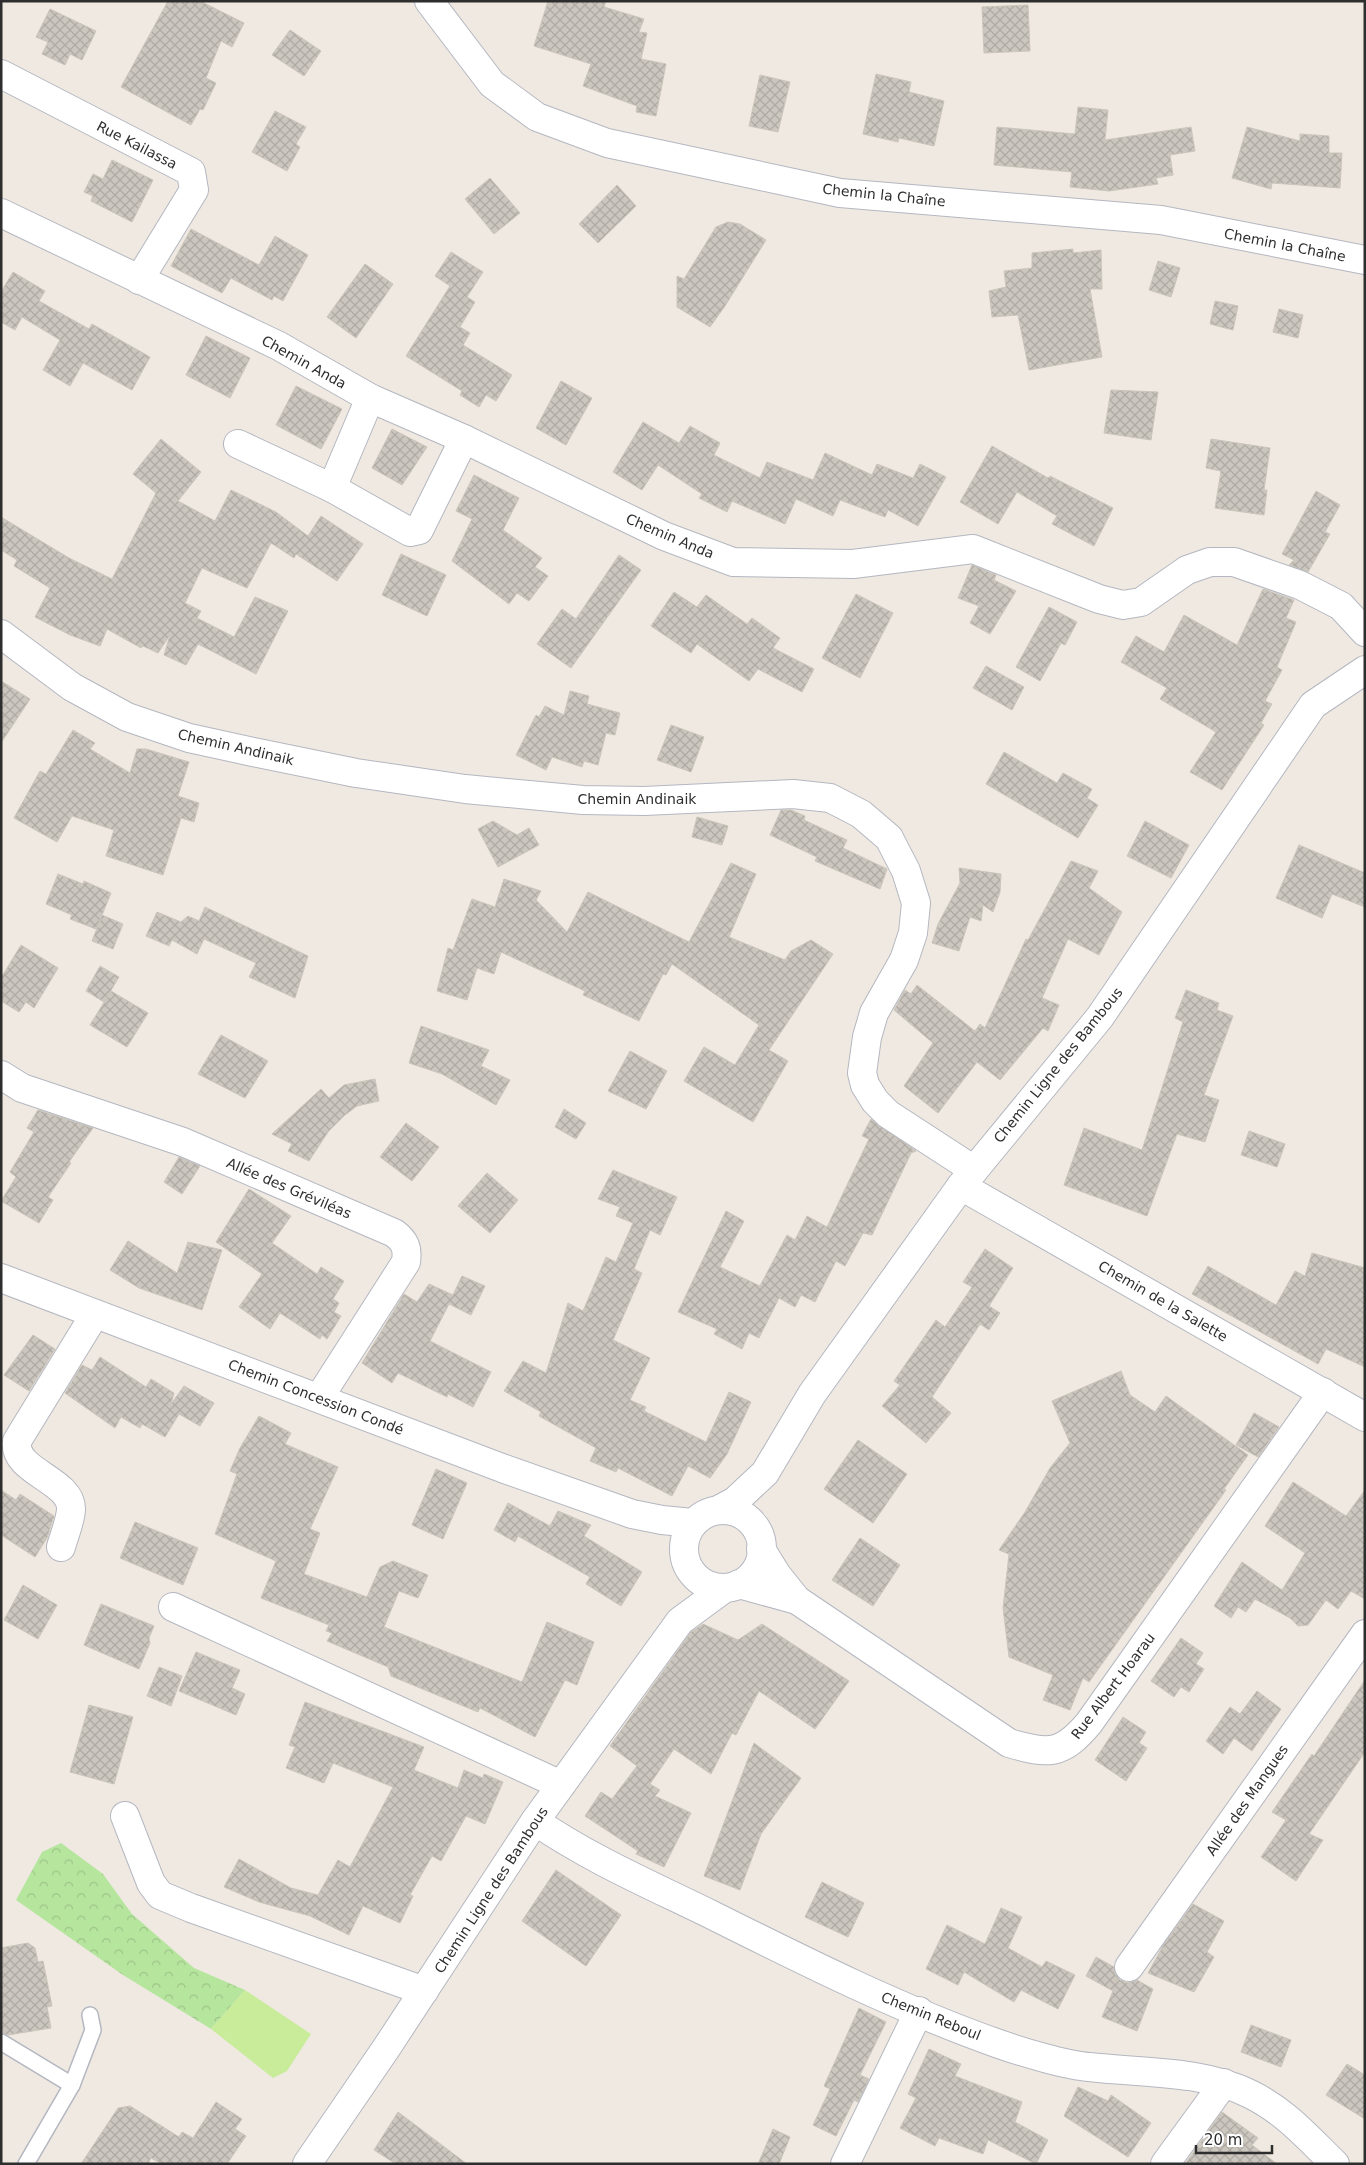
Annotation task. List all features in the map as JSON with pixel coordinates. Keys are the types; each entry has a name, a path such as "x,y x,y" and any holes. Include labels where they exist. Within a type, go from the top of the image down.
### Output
{"street":[{"name":"Chemin la Chaîne","path":"429,1 492,84 537,117 607,143 840,192 1161,220 1365,260"},
{"name":"Rue Kailassa","path":"1,74 191,172 194,190 139,280"},
{"name":"Chemin Anda","path":"1,213 279,346 370,398 464,439 664,536 733,562 853,564 973,549 1099,598 1123,605 1141,602 1187,570 1210,562 1234,562 1300,585 1341,606 1365,632"},
{"path":"332,488 370,398"},
{"path":"238,444 332,488 403,530 410,532 419,530 464,439"},
{"name":"Chemin Andinaik","path":"1,634 72,687 127,717 190,738 253,752 356,773 465,790 583,800 644,802 793,794 830,798 861,814 889,838 906,871 916,904 913,933 904,960 874,1013 867,1037 862,1072 865,1085 875,1101 888,1114 967,1178"},
{"name":"Chemin Ligne des Bambous","path":"718,1510 736,1501 764,1473 812,1394 967,1178 1100,1017 1314,705 1365,670"},
{"name":"Allée des Gréviléas","path":"1,1075 22,1088 182,1142 394,1233 402,1239 406,1245 406,1262 319,1398"},
{"name":"Chemin de la Salette","path":"967,1178 1365,1417"},
{"name":"Chemin Concession Condé","path":"1,1278 502,1468 632,1514 662,1520 693,1523"},
{"path":"61,1548 71,1508 67,1498 56,1485 19,1458 16,1450 22,1432 95,1314"},
{"name":"Rue Albert Hoarau","path":"760,1542 777,1575 797,1600 1009,1743 1034,1750 1057,1750 1074,1741 1089,1723 1324,1392"},
{"name":"Chemin Ligne des Bambous","path":"760,1542 757,1509 764,1473"},
{"path":"680,1621 686,1536 693,1523 704,1514 718,1510 732,1510 744,1516 755,1527 760,1542 761,1557 756,1571 745,1581 732,1586 717,1588 703,1583 693,1574 685,1556"},
{"name":"Chemin Concession Condé","path":"632,1514 685,1556"},
{"name":"Chemin Ligne des Bambous","path":"307,2164 536,1821 680,1621 732,1586"},
{"name":"Rue Albert Hoarau","path":"732,1586 797,1600"},
{"path":"173,1606 561,1785"},
{"name":"Allée des Mangues","path":"1129,1967 1365,1634"},
{"path":"125,1816 151,1883 160,1895 191,1908 424,1991"},
{"name":"Chemin Reboul","path":"536,1821 641,1880 845,1981 1000,2044 1086,2067 1197,2078 1224,2083 1249,2093 1274,2107 1298,2126 1336,2164"},
{"path":"845,2164 919,2011"},
{"path":"1165,2164 1224,2083"}],"lane":[{"path":"26,2164 72,2085 93,2030 90,2016"},
{"path":"1,2042 72,2085"}],"green space":[{"path":"61,1843 103,1874 132,1914 194,1968 245,1990 211,2029 123,1975 16,1900 42,1852"},
{"path":"245,1990 311,2034 287,2071 273,2078 211,2029"}],"building":[{"path":"168,1 200,1 244,23 232,47 221,41 206,78 216,83 203,110 200,109 191,125 121,87"},
{"path":"548,1 606,1 604,7 644,19 639,32 647,33 641,59 666,64 656,116 636,112 637,106 583,86 591,64 534,46"},
{"path":"1028,5 1030,51 984,53 982,7"},
{"path":"50,9 96,31 82,60 70,54 65,65 42,54 48,42 36,37"},
{"path":"290,30 321,51 304,76 272,55"},
{"path":"876,74 911,82 909,92 944,101 934,146 899,138 898,142 863,134"},
{"path":"760,75 790,82 778,132 749,126"},
{"path":"1078,107 1108,110 1105,140 1191,127 1195,151 1170,155 1173,175 1156,178 1158,184 1109,191 1070,187 1072,172 994,165 997,127 1075,134"},
{"path":"275,111 306,127 296,144 300,147 287,171 252,152"},
{"path":"1247,127 1300,141 1300,134 1329,136 1329,153 1342,153 1340,188 1272,183 1271,189 1232,178"},
{"path":"112,160 153,180 132,222 91,201 93,196 84,192 93,174 103,179"},
{"path":"490,178 520,213 494,234 465,199"},
{"path":"617,185 636,206 598,243 579,224"},
{"path":"728,222 740,224 766,240 710,327 677,307 677,276 684,279 716,227"},
{"path":"191,229 259,265 275,236 308,255 283,301 274,296 272,300 231,278 222,293 171,266"},
{"path":"1073,249 1073,253 1101,250 1102,289 1090,289 1102,357 1029,370 1018,315 992,317 989,291 1006,287 1004,271 1032,268 1032,253"},
{"path":"451,252 483,272 467,297 475,302 460,327 470,333 463,345 512,375 496,401 486,395 479,407 460,395 462,391 406,356 450,286 435,276"},
{"path":"1158,261 1180,268 1171,297 1149,290"},
{"path":"365,264 393,284 356,338 327,317"},
{"path":"13,272 45,291 39,301 89,329 92,324 150,357 132,390 83,363 70,386 43,370 60,340 22,317 15,330 1,322 1,292"},
{"path":"1215,301 1238,306 1233,330 1210,324"},
{"path":"1279,309 1303,315 1298,338 1273,332"},
{"path":"206,336 250,358 230,398 186,375"},
{"path":"561,381 592,398 566,445 536,428"},
{"path":"296,386 342,409 321,449 276,425"},
{"path":"1111,390 1158,392 1151,440 1104,433"},
{"path":"643,422 679,443 690,426 720,443 714,455 760,478 767,462 813,480 825,453 872,475 877,464 913,478 920,464 946,477 918,526 888,510 885,517 840,500 833,516 796,499 785,524 732,501 727,512 699,498 702,494 658,465 642,490 613,472"},
{"path":"392,429 427,447 402,485 372,468"},
{"path":"161,439 201,472 178,501 215,521 231,490 276,512 308,536 321,516 363,544 337,581 296,554 294,558 271,543 247,588 202,568 185,603 201,611 197,618 234,637 255,597 288,611 256,674 198,644 186,665 164,655 170,635 158,653 143,646 141,648 107,629 100,646 70,635 35,617 50,588 14,566 17,560 1,550 1,517 69,558 112,579 156,493 133,474"},
{"path":"1211,439 1270,448 1264,490 1267,490 1264,515 1215,508 1221,471 1206,468"},
{"path":"992,446 1048,478 1050,476 1113,508 1094,546 1052,524 1057,516 1017,492 998,524 960,502"},
{"path":"474,475 519,498 503,530 542,558 535,567 548,576 529,601 517,593 509,604 452,561 472,519 456,511"},
{"path":"1316,491 1340,505 1325,532 1330,534 1308,572 1289,565 1294,560 1282,554"},
{"path":"401,554 446,575 427,616 382,595"},
{"path":"619,555 641,570 571,668 537,644 562,609 576,619"},
{"path":"972,565 996,575 994,580 1016,591 990,634 970,623 979,606 958,598"},
{"path":"1263,589 1294,600 1286,618 1296,622 1277,667 1282,670 1265,701 1272,704 1261,723 1264,725 1222,790 1190,772 1216,732 1160,699 1167,688 1121,662 1136,636 1164,652 1184,615 1237,645"},
{"path":"674,592 697,607 706,595 747,624 752,618 780,638 773,648 814,669 802,692 758,669 749,681 697,644 691,653 651,626"},
{"path":"856,594 893,613 860,678 822,658"},
{"path":"1049,607 1077,622 1065,645 1061,643 1040,681 1016,667"},
{"path":"986,666 1024,687 1012,710 973,688"},
{"path":"1,681 30,699 1,743"},
{"path":"570,691 589,696 587,704 620,713 615,735 606,733 598,765 584,761 582,767 552,757 546,770 516,755 536,715 539,717 545,706 564,715"},
{"path":"671,725 704,737 691,772 657,760"},
{"path":"73,730 95,743 90,749 130,773 137,749 146,749 189,762 178,796 199,803 194,822 181,818 163,875 106,856 114,830 72,816 57,842 14,818 40,771 46,774"},
{"path":"1004,752 1057,783 1063,773 1092,789 1087,798 1098,805 1078,838 986,784"},
{"path":"781,810 791,810 805,816 804,820 847,840 843,848 887,869 880,889 815,861 817,857 770,835"},
{"path":"697,817 728,826 722,845 692,837"},
{"path":"493,821 517,835 529,828 539,845 498,867 478,829"},
{"path":"1145,821 1189,845 1171,878 1127,856"},
{"path":"1299,845 1365,873 1365,907 1332,894 1322,918 1276,898"},
{"path":"1071,861 1098,871 1089,888 1122,912 1099,955 1068,939 1042,998 1059,1005 1048,1031 1043,1028 1000,1080 977,1062 938,1113 904,1086 933,1043 894,1010 905,990 911,994 917,985 975,1031 980,1024 985,1028 1026,939 1028,940"},
{"path":"731,863 756,874 729,937 785,960 791,951 811,940 833,954 769,1050 788,1061 753,1122 684,1081 704,1047 735,1065 759,1025 672,964 666,975 663,974 639,1021 583,995 585,991 501,952 494,974 477,968 467,1000 437,991 448,948 453,950 472,899 495,907 504,879 541,891 536,900 567,932 588,892 689,942"},
{"path":"959,868 1001,874 1000,892 993,912 983,905 981,921 970,917 959,951 932,943 938,924 960,883"},
{"path":"58,874 83,884 84,881 111,893 102,915 123,924 113,949 92,941 101,918 96,929 70,919 72,915 46,904"},
{"path":"205,907 308,956 295,998 249,977 256,963 204,939 197,954 172,940 169,946 146,936 157,912 181,922 188,916 199,921"},
{"path":"21,945 58,968 34,1008 26,1002 19,1012 1,1001 1,978"},
{"path":"100,966 119,977 104,1002 86,991"},
{"path":"1186,990 1219,1003 1217,1010 1233,1016 1204,1095 1219,1100 1205,1142 1177,1134 1147,1216 1064,1185 1084,1128 1142,1150 1183,1022 1175,1018"},
{"path":"111,991 148,1013 127,1047 90,1025"},
{"path":"421,1026 489,1050 481,1066 510,1080 496,1105 442,1074 409,1063"},
{"path":"221,1035 268,1061 245,1098 198,1074"},
{"path":"630,1051 667,1071 646,1109 608,1091"},
{"path":"375,1079 379,1101 357,1106 345,1115 328,1132 309,1161 288,1151 292,1144 272,1134 321,1089 329,1098 344,1085"},
{"path":"564,1109 586,1123 576,1139 555,1127"},
{"path":"38,1110 93,1128 69,1162 71,1163 48,1197 53,1200 39,1223 1,1201 16,1177 10,1172 34,1132 27,1128"},
{"path":"871,1119 916,1151 911,1153 872,1235 863,1233 845,1266 836,1261 815,1302 801,1295 795,1307 779,1298 759,1338 749,1333 742,1349 714,1334 717,1329 678,1312 726,1211 744,1221 720,1267 760,1286 787,1235 795,1240 807,1216 827,1227 869,1139 862,1136"},
{"path":"406,1123 439,1147 412,1181 380,1157"},
{"path":"1249,1131 1285,1144 1277,1167 1241,1155"},
{"path":"179,1157 200,1166 182,1194 164,1182"},
{"path":"613,1170 677,1197 660,1235 650,1230 634,1269 642,1273 613,1340 650,1358 630,1400 646,1407 644,1411 706,1442 729,1392 751,1402 727,1454 710,1478 688,1466 672,1496 618,1468 616,1472 590,1461 596,1448 539,1416 541,1412 504,1391 523,1361 546,1373 568,1303 583,1311 606,1257 616,1262 633,1223 616,1216 620,1207 598,1199"},
{"path":"487,1173 518,1200 490,1233 458,1206"},
{"path":"249,1189 291,1216 272,1243 317,1274 321,1267 344,1281 333,1299 339,1303 334,1312 341,1316 327,1339 322,1335 320,1339 280,1313 270,1329 239,1307 262,1274 216,1242"},
{"path":"128,1241 177,1273 188,1242 222,1250 202,1310 139,1288 110,1270"},
{"path":"985,1249 1013,1268 989,1306 1000,1313 989,1330 980,1324 932,1397 951,1413 926,1443 882,1406 900,1385 894,1381 936,1320 945,1327 972,1287 963,1282"},
{"path":"1312,1253 1365,1268 1365,1367 1326,1349 1318,1364 1192,1294 1208,1266 1276,1305 1295,1271 1305,1276"},
{"path":"462,1276 485,1286 471,1315 449,1304 430,1341 491,1372 473,1407 448,1394 447,1397 398,1373 392,1383 362,1363 404,1294 417,1302 429,1284 453,1295"},
{"path":"33,1335 55,1349 29,1391 4,1375"},
{"path":"100,1357 146,1387 151,1379 174,1393 171,1404 184,1386 214,1403 200,1426 179,1414 165,1437 142,1424 140,1428 121,1417 115,1428 65,1393 82,1365 92,1370"},
{"path":"1121,1371 1130,1395 1155,1412 1166,1396 1248,1455 1224,1489 1226,1490 1089,1682 1083,1678 1070,1710 1043,1700 1053,1675 1009,1657 1003,1608 1009,1554 999,1550 1025,1512 1050,1468 1070,1443 1052,1401"},
{"path":"1254,1413 1279,1427 1258,1457 1236,1445"},
{"path":"259,1416 291,1433 285,1444 338,1467 310,1529 320,1533 304,1574 367,1597 380,1567 393,1561 428,1575 418,1598 399,1591 384,1627 522,1682 547,1622 594,1642 577,1685 565,1680 535,1737 480,1708 478,1712 391,1676 388,1667 327,1641 332,1633 326,1631 329,1625 261,1598 276,1561 215,1534 237,1474 230,1471 240,1448"},
{"path":"858,1440 907,1474 873,1523 824,1489"},
{"path":"436,1469 467,1483 443,1539 412,1525"},
{"path":"1293,1482 1346,1516 1365,1490 1365,1599 1351,1591 1338,1609 1326,1600 1308,1625 1298,1626 1290,1618 1255,1599 1246,1612 1238,1607 1231,1618 1214,1606 1242,1562 1282,1590 1305,1553 1265,1526"},
{"path":"1,1490 16,1500 20,1494 54,1516 47,1538 35,1557 1,1535"},
{"path":"508,1503 550,1526 558,1511 591,1525 584,1536 642,1572 621,1606 586,1584 590,1577 518,1536 515,1542 494,1530"},
{"path":"135,1522 198,1548 183,1585 120,1558"},
{"path":"860,1538 900,1565 873,1606 832,1580"},
{"path":"23,1585 57,1605 38,1639 4,1620"},
{"path":"101,1604 154,1626 149,1638 150,1643 139,1669 84,1645"},
{"path":"703,1624 738,1640 762,1624 849,1681 815,1729 759,1691 736,1735 732,1733 711,1774 674,1749 650,1784 660,1790 655,1796 691,1813 664,1867 636,1854 638,1851 585,1816 601,1792 612,1799 637,1766 610,1746 691,1632"},
{"path":"1181,1638 1203,1653 1196,1664 1204,1669 1189,1692 1181,1687 1174,1697 1151,1681"},
{"path":"196,1652 240,1670 232,1688 245,1694 236,1715 179,1691"},
{"path":"159,1667 182,1676 171,1706 147,1696"},
{"path":"1365,1680 1365,1752 1309,1834 1323,1840 1296,1881 1261,1857 1286,1820 1272,1812 1312,1754 1314,1756"},
{"path":"1257,1691 1281,1709 1252,1751 1234,1738 1223,1754 1206,1741 1230,1707 1240,1714"},
{"path":"305,1702 424,1747 414,1770 458,1788 464,1770 483,1778 484,1774 503,1782 485,1824 466,1816 441,1861 432,1856 410,1895 413,1896 400,1923 363,1906 349,1935 310,1916 259,1902 224,1887 239,1859 291,1888 318,1895 338,1860 350,1867 393,1787 333,1763 324,1783 286,1768 295,1747 289,1745"},
{"path":"89,1705 133,1717 114,1784 70,1772"},
{"path":"1123,1717 1146,1732 1139,1743 1147,1748 1126,1781 1095,1760"},
{"path":"754,1743 801,1778 761,1834 740,1890 704,1876"},
{"path":"556,1870 621,1915 586,1966 522,1921"},
{"path":"822,1882 864,1903 848,1937 805,1917"},
{"path":"1193,1904 1224,1921 1207,1952 1214,1957 1194,1992 1148,1973 1164,1944"},
{"path":"1001,1908 1022,1917 1008,1948 1042,1967 1046,1961 1075,1975 1058,2009 1021,1990 1014,2002 964,1972 958,1985 926,1969 947,1925 985,1944"},
{"path":"28,1943 35,1948 38,1962 43,1961 52,2006 47,2007 51,2028 8,2035 3,2033 1,2024 1,1948"},
{"path":"1096,1957 1114,1967 1115,1974 1120,1980 1128,1983 1137,1980 1153,1989 1137,2031 1102,2017 1113,1991 1086,1976"},
{"path":"859,2008 886,2022 860,2075 869,2079 858,2102 854,2100 836,2136 813,2125 830,2089 824,2086"},
{"path":"1251,2025 1291,2040 1281,2067 1241,2052"},
{"path":"929,2049 961,2064 955,2076 1022,2102 1015,2122 1048,2140 1036,2164 988,2140 983,2154 939,2138 935,2146 900,2128 916,2098 908,2094"},
{"path":"1347,2064 1365,2075 1365,2119 1326,2095"},
{"path":"1078,2087 1108,2101 1111,2095 1151,2123 1128,2157 1064,2116"},
{"path":"216,2102 242,2119 235,2129 246,2136 227,2164 162,2164 151,2158 148,2164 81,2164 118,2108 130,2106 179,2137 182,2132 193,2138"},
{"path":"398,2112 467,2164 396,2164 374,2150"},
{"path":"1222,2112 1258,2138 1252,2145 1277,2164 1185,2164"},
{"path":"773,2129 790,2137 779,2164 758,2164"}]}
